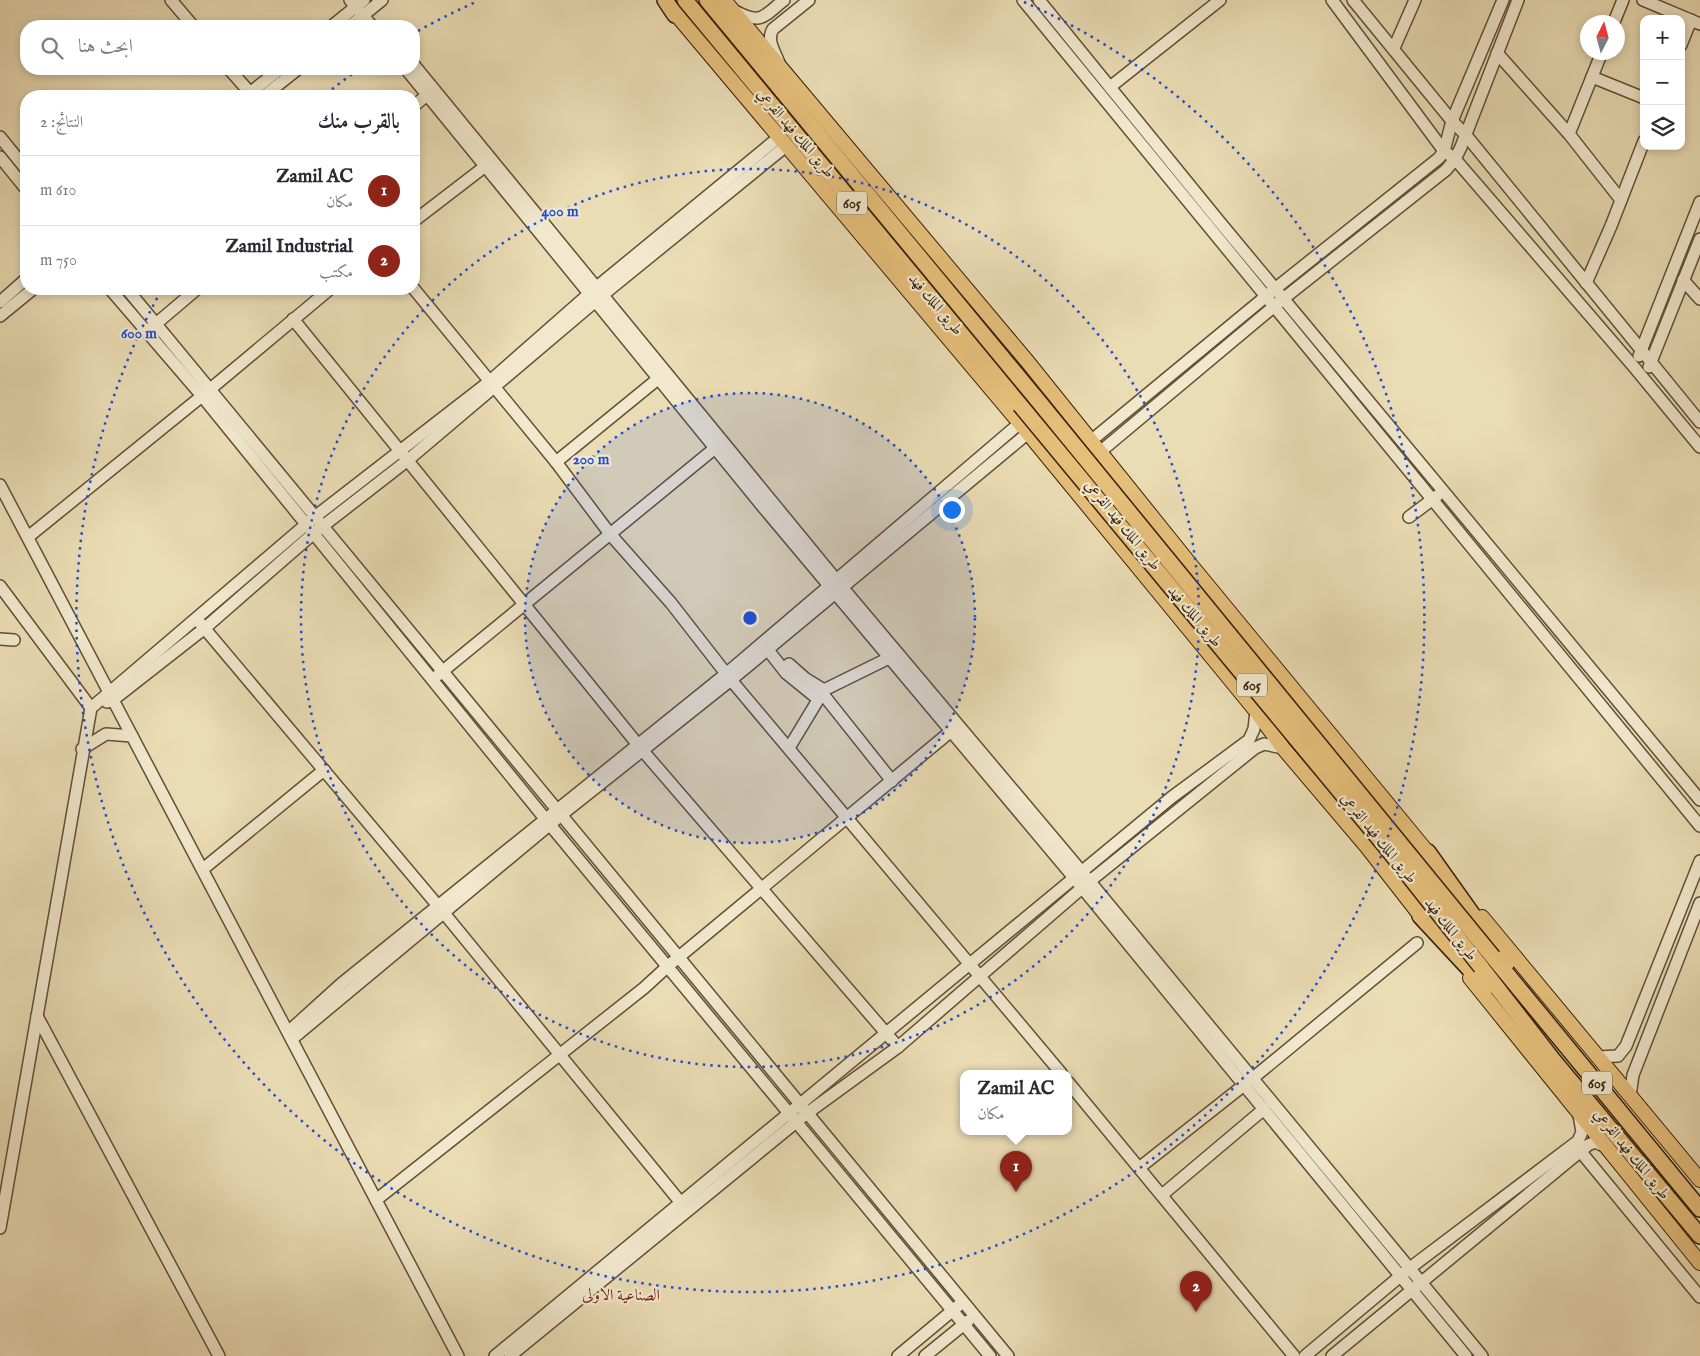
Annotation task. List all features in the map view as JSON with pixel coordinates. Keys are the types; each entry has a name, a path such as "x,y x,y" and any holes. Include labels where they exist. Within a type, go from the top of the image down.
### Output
{"highway":[{"path":"664,0 675,15"},
{"name":"طريق الملك فهد","path":"685,0 1386,847 1554,1061 1700,1236"},
{"name":"طريق الملك فهد","path":"707,0 1700,1209"},
{"path":"1428,852 1480,923 1546,1021"},
{"path":"1420,916 1554,1061"}],"main road":[{"name":"طريق الملك فهد الفرعي","path":"728,5 1096,446 1190,564 1700,1180"},
{"name":"طريق الملك فهد الفرعي","path":"675,15 1024,428 1256,711 1283,748 1367,847 1579,1115 1700,1263"},
{"path":"1137,568 1213,645 1226,649 1232,648 1240,641 1238,631 1190,564"}],"street":[{"path":"171,0 188,20"},
{"path":"340,20 360,5 382,0"},
{"path":"728,5 751,20 760,20 784,0"},
{"path":"784,73 770,40 770,34 773,29 809,0"},
{"path":"1023,0 1700,826"},
{"path":"1039,0 1276,288 1283,299 1700,800"},
{"path":"1110,87 1220,0"},
{"path":"1332,0 1444,151 1455,159 1634,367 1700,447"},
{"path":"1353,0 1700,422"},
{"path":"1394,48 1415,0"},
{"path":"1096,446 1276,288 1444,151 1452,121 1503,0"},
{"path":"1096,446 1275,308 1283,299 1446,170 1455,159 1518,0"},
{"path":"1617,15 1624,0"},
{"path":"1643,0 1696,22 1685,39"},
{"path":"353,20 360,5"},
{"path":"360,5 369,20"},
{"path":"360,5 376,20"},
{"path":"1497,53 1569,134 1621,200"},
{"path":"1569,134 1599,60"},
{"path":"420,73 490,163 837,587 1249,1081 1410,1268 1482,1356"},
{"path":"235,75 246,90"},
{"path":"256,90 273,75"},
{"path":"272,90 290,75"},
{"path":"411,75 490,163"},
{"path":"1592,77 1640,96"},
{"path":"420,101 427,95"},
{"path":"111,695 196,618 311,529 324,526 404,455 782,142"},
{"path":"2,143 20,162"},
{"path":"1586,283 1640,150"},
{"path":"0,157 20,182"},
{"path":"420,216 490,163"},
{"path":"1634,367 1700,202"},
{"path":"1645,380 1700,238"},
{"path":"1683,280 1700,300"},
{"path":"2,308 20,286"},
{"path":"597,294 659,378 720,444"},
{"path":"2,308 23,295"},
{"path":"115,295 146,332 206,392 316,516 802,1110 1008,1356"},
{"path":"132,295 311,529 549,822 990,1356"},
{"path":"146,332 190,295"},
{"path":"28,537 323,295"},
{"path":"419,295 489,385 556,462 610,534 1059,1070"},
{"path":"293,319 641,747 760,889 898,1046"},
{"path":"556,462 659,378"},
{"path":"290,1035 341,984 441,910 558,813 729,676 1024,428"},
{"path":"433,679 720,444"},
{"path":"0,1228 82,749 91,708 204,628 311,529 316,516 390,458 404,455"},
{"path":"0,485 458,1356"},
{"path":"1409,518 1431,498 1444,492"},
{"path":"0,586 91,708"},
{"path":"729,676 772,647 837,587"},
{"path":"837,587 889,658 955,728"},
{"path":"196,618 441,910 685,1207"},
{"path":"0,639 14,640"},
{"path":"772,647 786,673 821,694 892,781"},
{"path":"789,748 821,694 889,658"},
{"path":"510,1356 793,1118 886,1034 1172,797 1249,740 1254,729 1256,711"},
{"path":"376,1200 559,1053 644,988 760,889 955,728"},
{"path":"82,749 106,734 132,736"},
{"path":"802,1110 898,1046 979,974 1180,807 1255,748 1264,744 1283,748"},
{"path":"202,869 324,770"},
{"path":"1172,797 1180,807"},
{"path":"1597,1056 1618,1056 1626,1046 1700,861"},
{"path":"1630,1096 1632,1075 1700,902"},
{"path":"1028,916 1037,927"},
{"path":"1139,1168 1249,1081 1417,943"},
{"path":"37,1016 220,1356"},
{"path":"1249,1081 1264,1109 1466,1356"},
{"path":"1072,1087 1294,1356"},
{"path":"1162,1195 1264,1109"},
{"path":"1305,1356 1410,1268 1578,1141 1582,1132 1579,1115"},
{"path":"1332,1356 1581,1152 1595,1142 1606,1147"},
{"path":"1581,1152 1700,1297"},
{"path":"495,1356 685,1207"},
{"path":"898,1356 953,1311 962,1301"},
{"path":"925,1356 974,1315"}],"place":[{"name":"Zamil AC","path":"1016,1192"},
{"name":"Zamil Industrial","path":"1196,1312"}],"district":[{"name":"الصناعية الاولى","path":"621,1294"}]}
